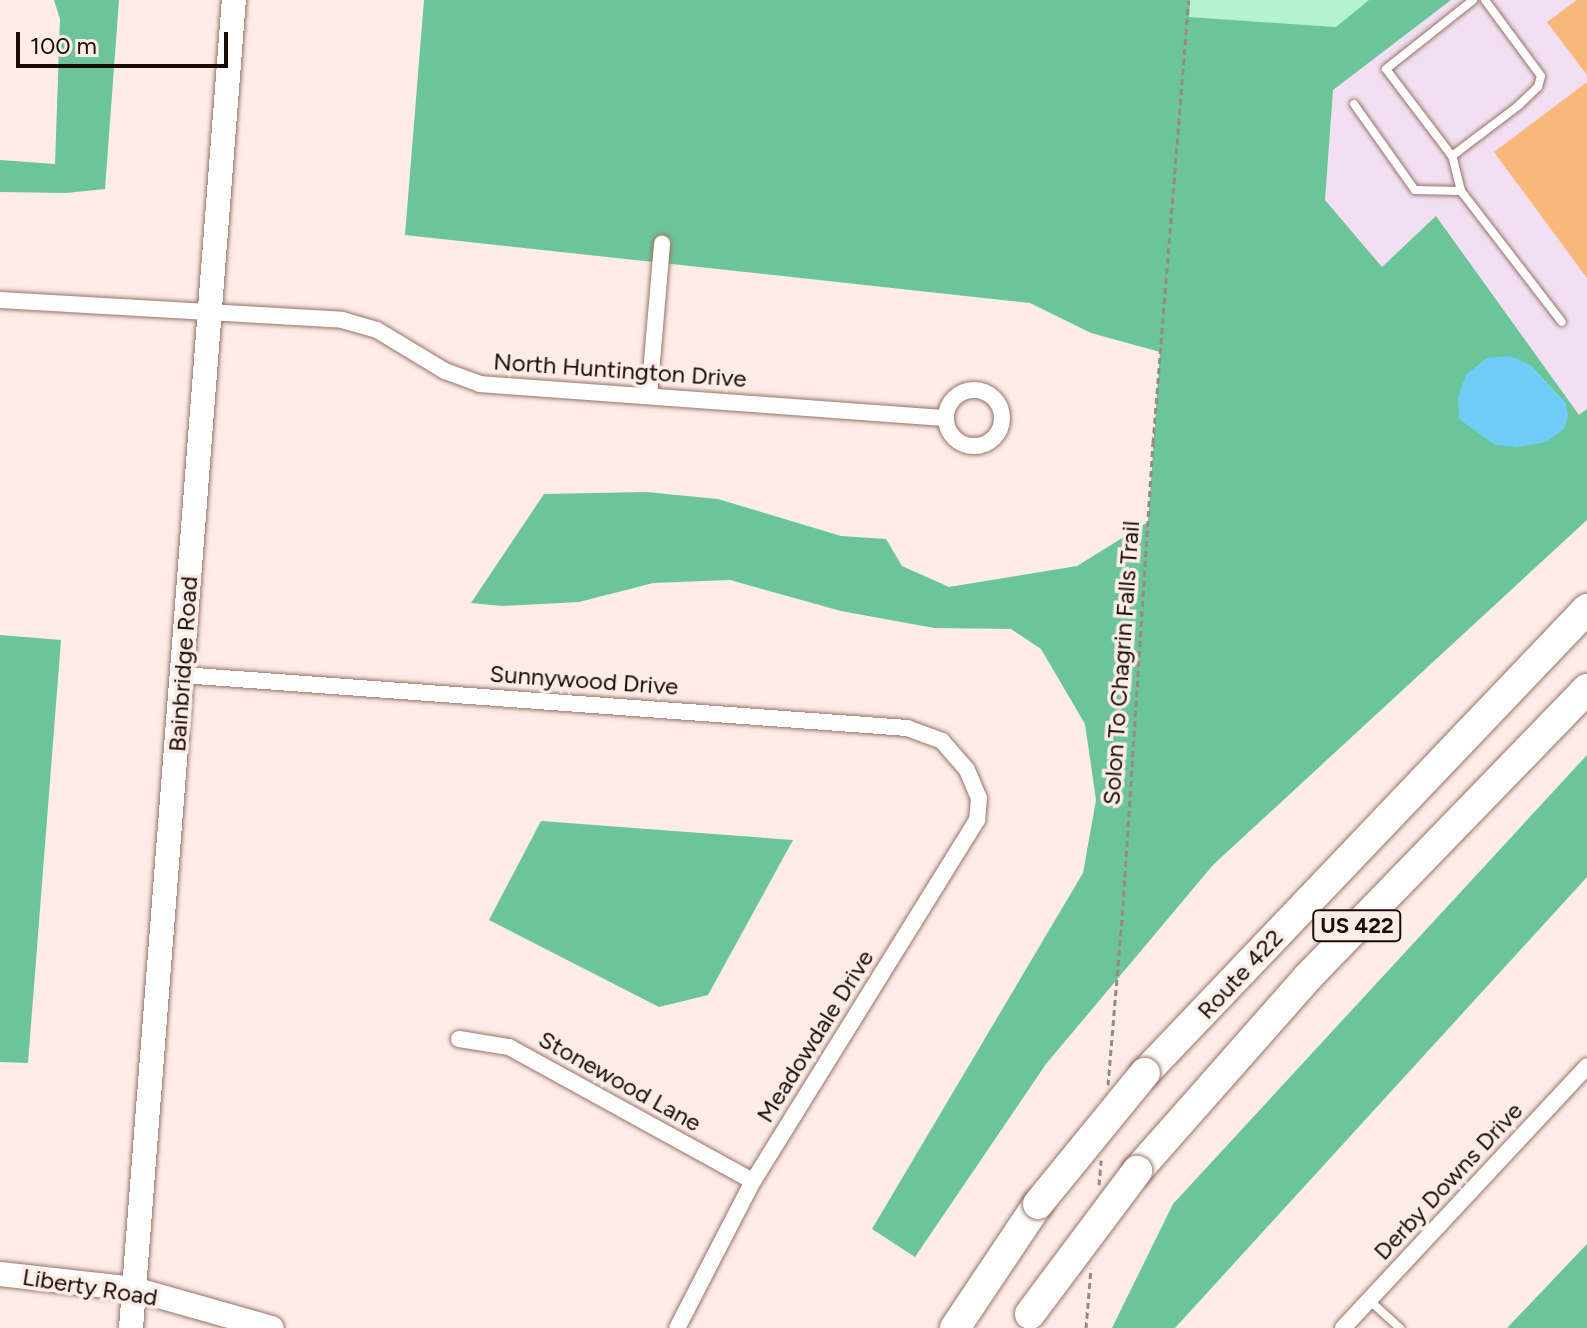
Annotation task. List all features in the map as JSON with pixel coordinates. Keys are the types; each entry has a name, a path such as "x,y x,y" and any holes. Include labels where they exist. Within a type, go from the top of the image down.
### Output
{"highway":[{"name":"Route 422","path":"955,1328 1038,1204 1145,1073 1587,609"},
{"name":"US 422","path":"1026,1321 1137,1171 1308,977 1587,689"}],"street":[{"name":"Bainbridge Road","path":"131,1328 234,0"},
{"path":"649,396 662,244"},
{"name":"North Huntington Drive","path":"0,300 342,320 377,330 445,371 480,384 946,418"},
{"name":"Sunnywood Drive","path":"182,675 907,728 942,741 967,770"},
{"name":"Meadowdale Drive","path":"677,1328 753,1181 977,820 979,798 967,770"},
{"name":"Stonewood Lane","path":"459,1039 509,1047 753,1181"},
{"name":"Derby Downs Drive","path":"1343,1328 1587,1066"},
{"name":"Liberty Road","path":"0,1274 134,1289 272,1328"}],"lane":[{"path":"1473,0 1386,69 1452,156 1461,191 1562,322"},
{"path":"1452,156 1518,106 1538,87 1541,76 1485,0"},
{"path":"1354,104 1415,190 1461,191"},
{"path":"1369,1300 1400,1328"}],"path":[{"name":"Solon To Chagrin Falls Trail","path":"1107,1094 1123,906 1153,443 1189,0"},
{"path":"1099,1187 1101,1156"},
{"path":"1086,1328 1092,1265"}],"shaded area":[{"path":"1369,0 1587,0 1587,409 1579,416 1436,216 1382,267 1325,200 1337,27"}],"green space":[{"path":"54,0 119,0 105,189 66,193 0,192 0,160 55,164 60,19"},
{"path":"424,0 1190,0 1189,17 1336,27 1369,0 1451,0 1333,90 1325,200 1382,267 1436,216 1579,415 1587,409 1587,520 1213,865 1046,1064 915,1257 872,1229 1083,873 1096,800 1085,724 1041,649 1011,629 934,628 841,611 730,580 653,583 579,602 502,606 471,603 544,494 646,492 718,499 841,536 886,539 902,566 949,587 1077,566 1148,522 1160,352 1091,333 1030,303 405,235","holes":["1530,365 1566,404 1466,375"]},
{"path":"1189,0 1369,0 1337,27 1188,17"},
{"path":"0,635 61,640 28,1063 0,1062"},
{"path":"1587,755 1587,877 1175,1328 1112,1328 1173,1204"},
{"path":"541,821 793,840 708,995 659,1007 489,920"},
{"path":"1587,1244 1587,1328 1507,1328"}],"water":[{"path":"1511,356 1530,365 1566,404 1568,416 1564,429 1546,442 1517,447 1495,445 1459,419 1458,397 1466,375 1487,358"}],"building":[{"path":"1577,0 1587,0 1587,75 1547,22"},
{"path":"1587,82 1587,278 1494,152"}]}
